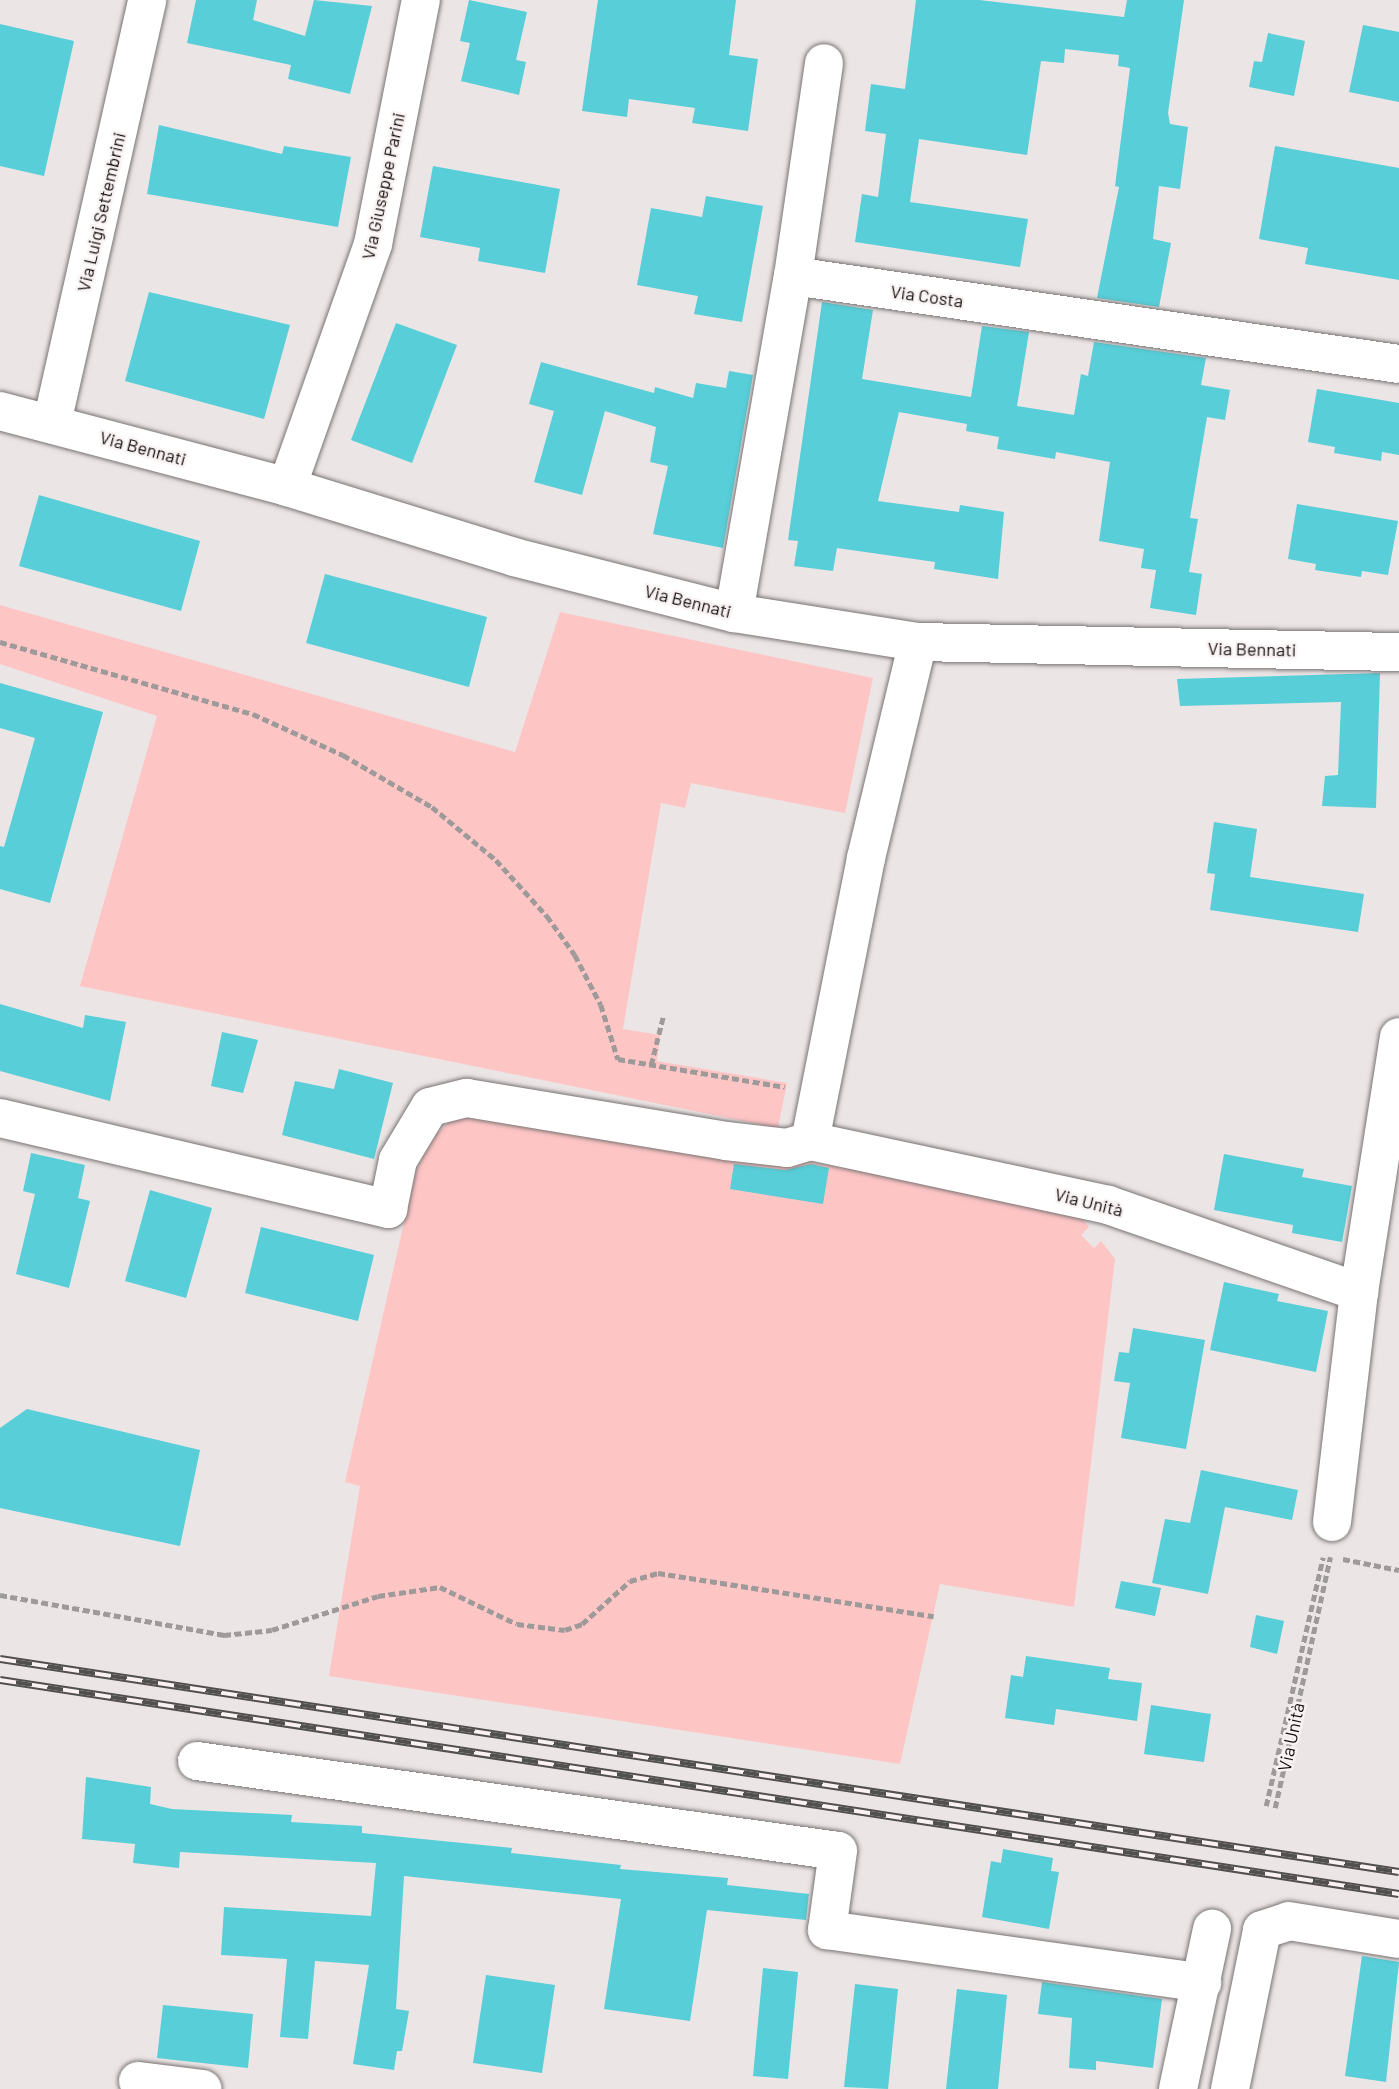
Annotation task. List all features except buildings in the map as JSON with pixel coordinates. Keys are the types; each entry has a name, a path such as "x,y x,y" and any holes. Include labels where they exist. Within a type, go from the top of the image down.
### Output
{"street":[{"name":"Via Luigi Settembrini","path":"52,423 148,0"},
{"name":"Via Giuseppe Parini","path":"287,487 373,244 421,0"},
{"path":"734,613 793,276 824,63"},
{"name":"Via Costa","path":"793,276 1399,364"},
{"name":"Via Bennati","path":"0,411 287,487 514,557 734,613 918,642 1399,652"},
{"path":"0,1118 388,1209 398,1160 430,1107 467,1098 726,1141 787,1148 810,1141 866,858 918,642"},
{"path":"1332,1522 1359,1292 1399,1037"},
{"name":"Via Unità","path":"810,1141 1108,1205 1359,1292"},
{"path":"197,1761 838,1851 827,1930 1202,1983"},
{"path":"1230,2089 1262,1930 1289,1921 1399,1939"},
{"path":"1178,2089 1212,1929"},
{"path":"138,2081 204,2089"}],"path":[{"path":"0,642 253,714 343,755 432,807 496,860 554,926 601,1005 618,1059 819,1093"},
{"path":"651,1065 663,1017"},
{"path":"1266,1806 1332,1522"},
{"name":"Via Unità","path":"1275,1808 1335,1536 1332,1522"},
{"path":"1343,1559 1399,1570"},
{"path":"0,1595 224,1634 272,1630 378,1596 440,1587 517,1624 565,1630 582,1624 630,1581 658,1573 934,1616"}],"shaded area":[{"path":"0,605 515,752 560,612 873,678 845,813 691,783 685,808 661,803 623,1029 660,1035 657,1061 787,1083 778,1128 80,986 157,716 0,664"},
{"path":"510,1109 1075,1209 1089,1227 1081,1235 1094,1248 1101,1241 1115,1259 1074,1607 940,1584 900,1764 329,1676 360,1486 345,1482 416,1170 435,1135 448,1123 457,1118"}],"railway":[{"path":"0,1659 1399,1872"},
{"path":"0,1680 1399,1894"}]}
